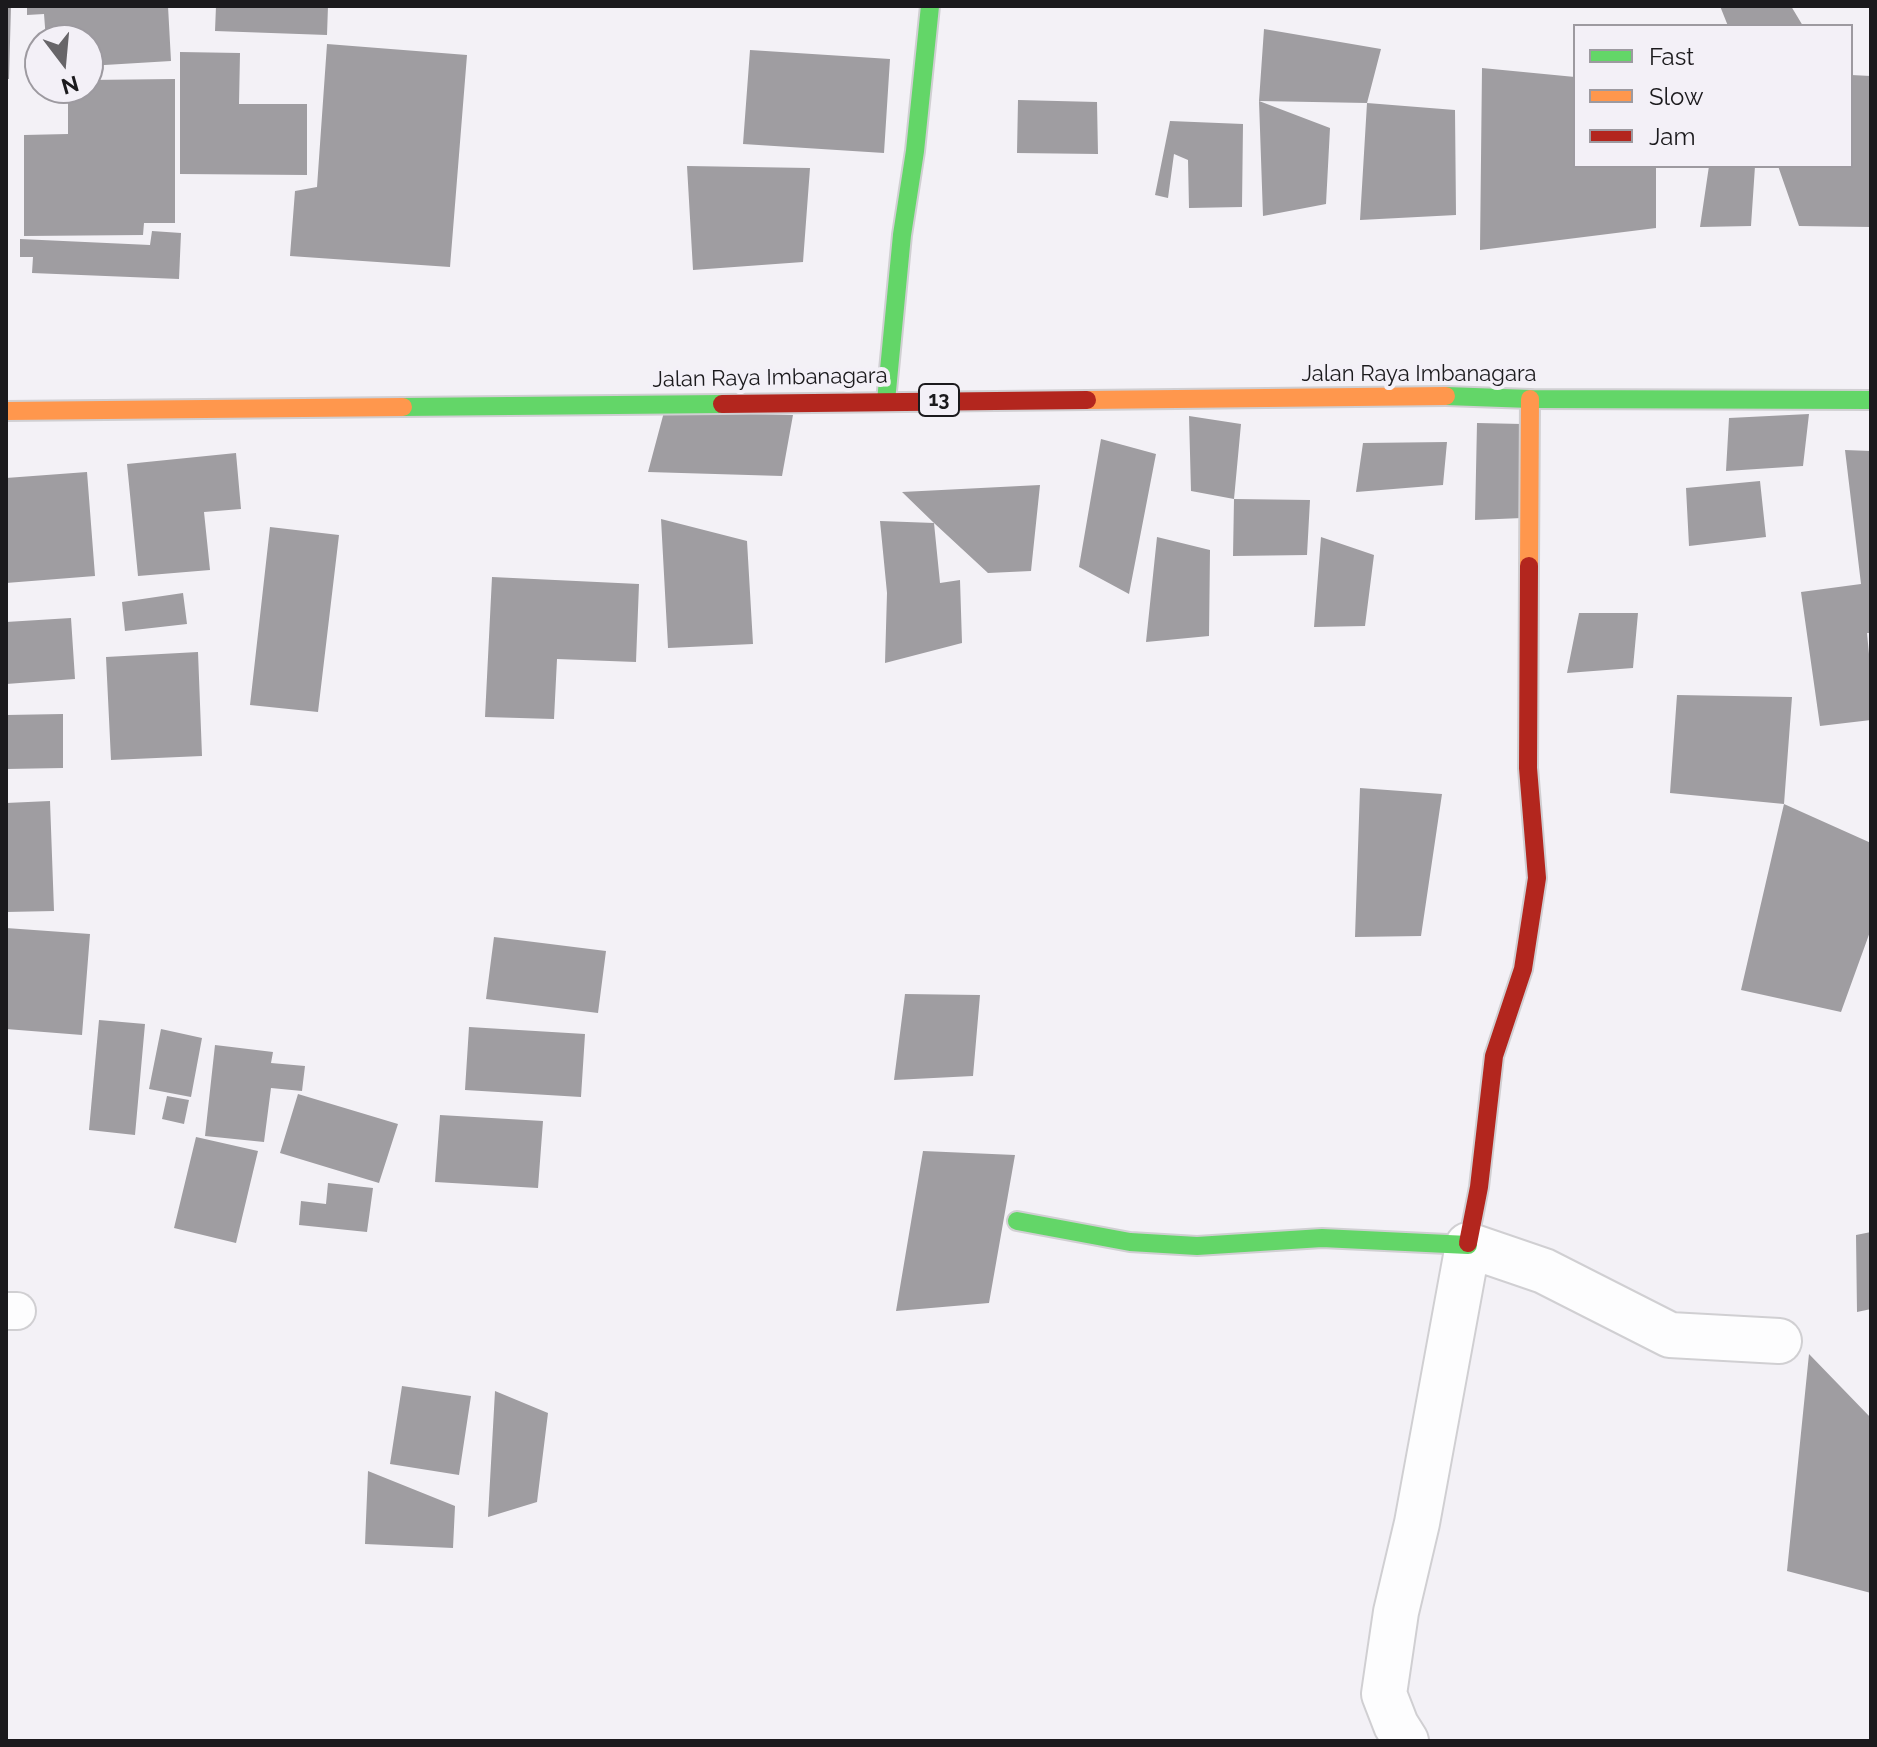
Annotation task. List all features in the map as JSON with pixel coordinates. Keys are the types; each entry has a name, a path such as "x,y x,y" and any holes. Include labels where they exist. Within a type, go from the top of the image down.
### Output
{"main road":[{"path":"886,401 902,235 915,151 930,6"},
{"name":"Jalan Raya Imbanagara","path":"6,411 1477,396 1530,399 1871,400"},
{"path":"1017,1221 1130,1242 1170,1245 1322,1238 1468,1245 1479,1187 1494,1056 1523,969 1537,878 1528,768 1530,399"}],"street":[{"path":"1406,1741 1384,1694 1396,1612 1417,1523 1468,1245 1544,1271 1670,1335 1779,1341"}],"building":[{"path":"6,6 11,6 9,79 6,79"},
{"path":"27,6 168,6 171,61 104,65 104,24 45,24 44,14 27,15"},
{"path":"216,6 328,6 327,35 215,31"},
{"path":"1720,6 1791,6 1802,24 1727,24"},
{"path":"1264,29 1381,49 1367,103 1259,101"},
{"path":"327,44 467,55 450,267 290,256 295,191 317,187"},
{"path":"750,50 890,59 884,153 743,144"},
{"path":"180,52 240,53 239,104 307,104 307,175 180,174"},
{"path":"1482,68 1573,77 1573,168 1656,168 1656,228 1480,250"},
{"path":"1853,75 1871,76 1871,227 1799,226 1779,168 1853,168"},
{"path":"175,79 175,223 144,223 143,235 24,236 24,135 68,134 68,104 104,104 104,80"},
{"path":"1018,100 1097,102 1098,154 1017,153"},
{"path":"1259,101 1330,128 1326,204 1263,216"},
{"path":"1367,103 1455,110 1456,215 1360,220"},
{"path":"1170,121 1243,124 1242,207 1189,208 1188,160 1174,154 1168,198 1155,195"},
{"path":"687,166 810,168 803,262 693,270"},
{"path":"1709,168 1755,168 1751,226 1700,227"},
{"path":"152,231 181,233 179,279 32,273 33,257 20,257 20,239 150,245"},
{"path":"664,412 793,415 782,476 648,472"},
{"path":"1809,414 1803,466 1726,471 1729,418"},
{"path":"1189,416 1241,424 1234,499 1191,491"},
{"path":"1477,423 1522,424 1522,518 1475,520"},
{"path":"1101,439 1156,454 1129,594 1079,567"},
{"path":"1447,442 1443,485 1356,492 1363,443"},
{"path":"1845,450 1871,451 1871,633 1867,633 1871,720 1820,726 1801,592 1861,584"},
{"path":"236,453 241,509 204,512 210,570 138,576 127,464"},
{"path":"87,472 95,576 6,583 6,478"},
{"path":"1760,481 1766,537 1689,546 1686,488"},
{"path":"1040,485 1031,571 988,573 902,492"},
{"path":"1234,499 1310,500 1307,555 1233,556"},
{"path":"661,519 747,541 753,644 668,648"},
{"path":"880,521 934,523 940,583 960,580 962,643 885,663 887,593"},
{"path":"270,527 339,535 318,712 250,705"},
{"path":"1157,537 1210,550 1209,636 1146,642"},
{"path":"1321,537 1374,555 1365,626 1314,627"},
{"path":"492,577 639,584 636,662 557,659 554,719 485,717"},
{"path":"183,593 187,624 125,631 122,602"},
{"path":"1579,613 1638,613 1633,668 1567,673"},
{"path":"71,618 75,679 6,684 6,622"},
{"path":"198,652 202,756 111,760 106,657"},
{"path":"1677,695 1792,697 1784,804 1670,793"},
{"path":"63,714 63,768 6,769 6,715"},
{"path":"1360,788 1442,794 1421,936 1355,937"},
{"path":"50,801 54,911 6,912 6,803"},
{"path":"1784,804 1871,843 1871,929 1841,1012 1741,990"},
{"path":"6,928 90,934 82,1035 6,1029"},
{"path":"494,937 606,951 598,1013 486,999"},
{"path":"905,994 980,995 973,1076 894,1080"},
{"path":"99,1020 145,1024 135,1135 89,1130"},
{"path":"469,1027 585,1034 581,1097 465,1090"},
{"path":"161,1029 202,1038 191,1097 149,1089"},
{"path":"215,1045 273,1052 271,1063 305,1066 302,1091 271,1088 264,1142 205,1136"},
{"path":"298,1094 398,1124 379,1183 280,1153"},
{"path":"167,1096 189,1100 184,1124 162,1119"},
{"path":"440,1115 543,1121 538,1188 435,1182"},
{"path":"196,1137 258,1151 236,1243 174,1228"},
{"path":"923,1151 1015,1155 989,1303 896,1311"},
{"path":"328,1183 373,1188 367,1232 299,1225 301,1201 326,1204"},
{"path":"1871,1232 1871,1309 1857,1312 1856,1235"},
{"path":"1809,1354 1871,1418 1871,1593 1787,1571"},
{"path":"402,1386 471,1396 459,1475 390,1464"},
{"path":"495,1391 548,1413 537,1502 488,1517"},
{"path":"368,1471 455,1506 453,1548 365,1544"}],"traffic: fast":[{"path":"886,401 902,235 915,151 930,6"},
{"path":"1446,396 1871,400"},
{"path":"403,407 722,404"},
{"path":"1017,1221 1130,1242 1197,1246 1322,1238 1468,1243"}],"traffic: slow":[{"path":"1087,400 1446,396"},
{"path":"1529,566 1530,399"},
{"path":"6,411 403,407"}],"traffic: jam":[{"path":"722,404 1087,400"},
{"path":"1468,1243 1479,1187 1494,1056 1523,969 1537,878 1528,768 1529,566"}]}
